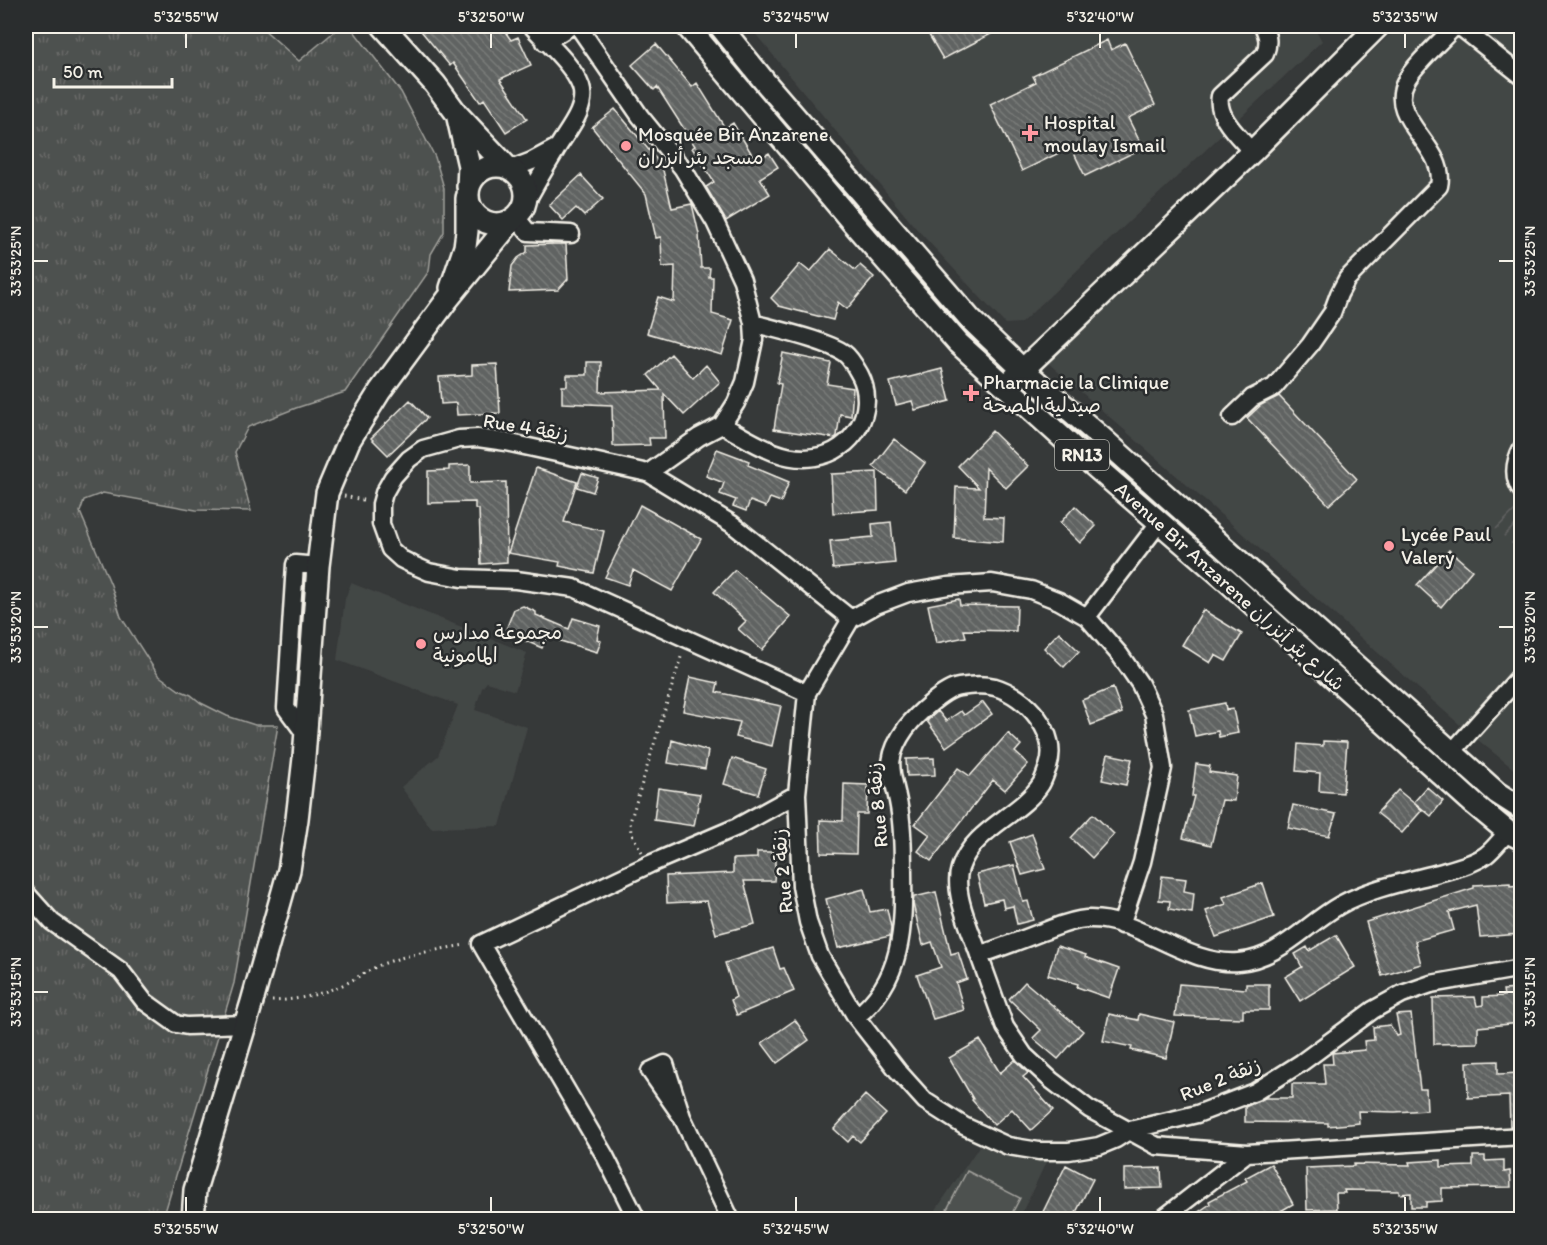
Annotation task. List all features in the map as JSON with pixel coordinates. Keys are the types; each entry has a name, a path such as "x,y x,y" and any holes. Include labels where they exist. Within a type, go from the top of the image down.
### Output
{"main road":[{"path":"192,1220 195,1190 289,870 306,735 318,566 327,493 332,477 361,419 447,300 518,214 525,189 518,174 509,168 457,114 435,84 383,26"},
{"name":"Avenue Bir Anzarene شارع بئر أنزران","path":"687,26 853,224 958,343 1473,803 1515,836"},
{"name":"Avenue Bir Anzarene شارع بئر أنزران","path":"720,26 765,82 971,320 1023,370 1102,438 1497,793 1521,809"},
{"path":"1006,386 1252,152 1378,26"},
{"path":"447,300 465,247 467,231 469,166 457,114"},
{"path":"509,168 497,166 479,171 472,178 468,192 473,213 488,223 496,224 518,214"}],"street":[{"path":"532,26 574,73 582,89 580,108 571,128 557,147 518,214 526,231 530,233 571,234"},
{"path":"545,42 571,26"},
{"path":"578,26 640,116 683,169 715,222 742,280 753,323 754,340 745,382 736,403 722,425 699,437 648,473"},
{"path":"1252,152 1222,115 1219,104 1220,96 1265,54 1268,36 1263,26"},
{"path":"1232,417 1252,398 1274,387 1310,345 1332,313 1347,279 1439,186 1441,177 1434,157 1410,121 1403,105 1401,92 1406,79 1457,26 1521,76"},
{"path":"509,168 532,161 557,147"},
{"path":"722,425 774,453 813,458 838,449 858,428 865,416 866,387 846,354 831,347 753,323"},
{"name":"Rue 4 زنقة","path":"381,504 393,477 409,459 423,449 459,439 478,438 506,442 648,473 732,524 851,619"},
{"path":"1521,448 1514,468 1516,484 1521,491"},
{"path":"381,504 381,524 390,549 401,559 429,572 461,578 516,580 574,588 807,693"},
{"path":"1087,617 1159,523"},
{"path":"851,619 876,605 908,593 948,586 993,583 1031,590 1059,601 1087,617 1120,655 1140,684 1154,714 1163,768 1142,862 1121,925"},
{"name":"Rue 2 زنقة","path":"851,619 807,693 797,794 801,886 808,922 820,956 856,1017 897,1071 925,1101 964,1126 1008,1146 1040,1151 1069,1151 1099,1146 1130,1130 1197,1113 1255,1092 1301,1063 1373,1010 1402,994 1431,984 1521,968"},
{"path":"1452,752 1521,674"},
{"name":"Rue 8 زنقة","path":"856,1017 872,1005 886,984 900,939 904,910 901,823 890,764 894,744 910,723 930,704 954,687 978,684 998,688 1032,710 1049,742 1049,763 1042,783 1014,812 972,846 960,867 958,890 1005,1028 1024,1055 1051,1080 1089,1109 1157,1146 1247,1153 1521,1136"},
{"path":"637,1220 605,1156 481,944 650,864 737,826 797,794"},
{"path":"979,955 1071,921 1087,919 1121,925 1203,959 1240,962 1260,957 1283,946 1321,917 1364,894 1469,863 1515,836"},
{"path":"26,893 52,922 121,971 144,1001 176,1024 187,1026 245,1024"},
{"path":"682,1117 730,1218 727,1220"},
{"path":"1161,1220 1247,1153"}],"path":[{"path":"327,493 381,504"},
{"path":"650,864 631,833 630,822 687,640"},
{"path":"252,1002 293,1000 314,996 349,982 380,965 429,951 481,944"}],"shaded area":[{"name":"Hospital moulay Ismail","path":"749,26 1325,26 1317,32 1322,41 1021,323 1005,324 914,226"},
{"name":"Lycée Paul Valery","path":"1399,26 1521,26 1521,775 1467,731 1047,362"},
{"path":"1517,502 1521,506 1521,553 1493,526"},
{"path":"351,583 527,653 515,691 487,682 482,688 475,710 527,727 500,826 431,828 401,787 438,756 458,705 337,660 345,599"},
{"path":"980,1145 1004,1156 1026,1160 1047,1160 1019,1219 929,1220"}],"green space":[{"path":"26,26 260,26 299,61 341,26 350,26 401,92 435,157 444,188 444,232 431,254 429,271 345,392 248,427 235,452 251,511 196,510 103,493 84,500 80,512 111,585 121,617 158,675 179,690 227,716 255,725 278,725 234,983 165,1212 166,1219 26,1219"},
{"path":"967,1171 1020,1198 1009,1219 942,1219"}],"building":[{"path":"417,26 501,26 511,40 518,37 531,65 500,79 527,119 506,132 484,99 480,102 453,63 450,66"},
{"path":"947,26 1006,26 943,59 929,35"},
{"path":"1107,40 1111,50 1125,43 1155,105 1128,118 1143,148 1085,176 1071,147 1022,171 990,104 1036,82 1033,76"},
{"path":"656,44 692,87 697,83 725,128 733,123 756,161 769,153 778,167 760,178 770,194 726,221 706,187 714,182 692,148 695,146 657,87 654,90 632,65"},
{"path":"615,109 662,166 672,208 692,204 699,234 701,268 710,268 709,277 713,277 712,314 733,320 722,355 647,333 658,297 674,302 675,266 662,267 661,237 656,238 646,194 592,127"},
{"path":"581,175 603,199 584,216 576,208 563,220 549,205"},
{"path":"566,244 568,279 558,290 509,292 512,266 527,252 527,245"},
{"path":"830,249 855,270 860,265 874,277 847,309 838,302 833,320 779,306 771,298 800,264 810,272"},
{"path":"783,353 831,363 827,384 853,388 851,416 840,414 835,438 774,429 781,384 777,383"},
{"path":"671,354 693,378 706,365 720,382 684,415 664,394 665,438 649,438 650,445 613,446 612,405 562,403 562,386 567,386 567,375 587,375 587,362 601,362 600,392 661,390 648,375"},
{"path":"497,364 500,413 457,415 456,403 441,404 439,377 472,375 472,365"},
{"path":"942,369 950,401 915,410 912,401 896,405 890,382"},
{"path":"1279,396 1357,479 1329,505 1247,418 1261,405"},
{"path":"410,400 427,418 388,455 371,438"},
{"path":"992,431 1028,466 1006,488 986,468 984,517 1004,518 1003,542 954,538 956,487 979,488 958,466"},
{"path":"894,439 925,463 905,490 873,466"},
{"path":"717,449 749,461 748,465 789,482 781,502 770,498 766,507 750,501 746,511 733,506 736,500 720,494 724,483 706,476"},
{"path":"470,465 470,483 506,482 507,562 481,564 479,509 475,509 475,502 428,503 428,471 449,470 449,466"},
{"path":"536,468 577,482 564,522 604,531 594,573 559,566 560,562 508,553"},
{"path":"877,472 878,510 833,513 831,474"},
{"path":"582,473 598,478 593,492 577,487"},
{"path":"640,505 701,539 672,591 633,570 628,585 605,577"},
{"path":"1075,506 1096,526 1080,543 1060,523"},
{"path":"891,522 895,563 833,569 830,541 873,537 872,524"},
{"path":"1449,550 1472,570 1441,607 1417,585"},
{"path":"735,570 791,617 762,650 738,629 746,621 714,592"},
{"path":"959,599 960,605 1017,606 1016,631 964,630 966,637 936,643 928,605"},
{"path":"523,606 536,612 536,615 569,629 573,618 600,626 597,639 601,641 597,652 547,637 542,648 505,632 514,609"},
{"path":"1203,610 1242,634 1226,661 1215,655 1210,663 1182,645"},
{"path":"1059,632 1079,651 1064,667 1044,648"},
{"path":"690,677 718,683 716,692 781,706 772,746 736,737 740,722 683,711"},
{"path":"1113,688 1122,713 1091,725 1082,700"},
{"path":"983,702 992,714 946,747 927,721 938,711 946,721 961,711 964,715"},
{"path":"1225,703 1226,710 1233,709 1238,733 1219,737 1218,731 1195,736 1189,710"},
{"path":"1008,733 1021,745 1015,752 1028,764 1005,790 993,780 931,861 918,851 930,835 915,824 958,768 970,776"},
{"path":"672,740 708,751 705,769 668,763"},
{"path":"1323,741 1347,742 1343,793 1319,791 1320,773 1296,771 1298,744 1323,746"},
{"path":"1108,754 1132,759 1126,785 1102,780"},
{"path":"732,758 766,769 758,794 724,784"},
{"path":"934,758 935,775 907,776 906,759"},
{"path":"1196,764 1210,766 1209,772 1237,776 1234,801 1222,800 1211,845 1183,838 1194,796 1192,796"},
{"path":"844,784 868,785 867,814 857,814 856,854 821,853 820,820 843,821"},
{"path":"1427,787 1443,801 1431,816 1414,802"},
{"path":"658,788 700,794 694,826 654,820"},
{"path":"1398,790 1422,810 1402,833 1377,813"},
{"path":"1293,805 1336,814 1329,836 1288,828"},
{"path":"1093,814 1114,834 1092,858 1071,838"},
{"path":"1032,834 1045,869 1022,875 1010,842"},
{"path":"757,852 775,852 775,868 774,881 744,881 755,924 716,934 707,901 667,903 666,876 733,873 733,859 757,858"},
{"path":"1014,865 1023,902 1028,901 1033,920 1017,924 1013,906 1004,908 1002,899 984,903 977,874"},
{"path":"1162,876 1186,879 1184,891 1194,893 1192,913 1169,909 1170,901 1159,900"},
{"path":"1263,883 1274,917 1216,937 1206,911 1226,904 1223,897"},
{"path":"1510,883 1510,886 1520,885 1521,934 1480,937 1476,905 1449,912 1454,930 1415,941 1421,964 1382,976 1366,922 1474,888 1474,885"},
{"path":"864,889 870,912 887,909 891,927 890,936 838,948 826,899"},
{"path":"936,892 951,954 958,952 967,979 956,983 964,1010 933,1019 917,975 941,967 932,942 923,945 913,904 914,897"},
{"path":"1336,935 1355,967 1300,1001 1285,977 1302,967 1295,954 1307,947 1309,951"},
{"path":"1057,946 1119,969 1109,998 1077,987 1078,984 1048,975"},
{"path":"773,948 780,969 784,968 794,991 737,1015 731,1000 736,997 725,963"},
{"path":"1025,982 1083,1031 1058,1059 1033,1038 1041,1030 1009,999"},
{"path":"1179,984 1246,989 1246,984 1269,984 1269,1010 1243,1010 1243,1018 1175,1016"},
{"path":"1521,989 1521,1023 1478,1027 1478,1043 1434,1044 1433,998 1475,997 1477,1006 1483,1005 1483,997 1504,996 1503,990"},
{"path":"1109,1014 1138,1020 1139,1014 1174,1022 1166,1058 1103,1041"},
{"path":"1411,1014 1420,1089 1426,1089 1427,1110 1358,1111 1359,1123 1328,1126 1328,1123 1245,1122 1245,1107 1265,1098 1292,1098 1292,1084 1325,1084 1323,1064 1333,1064 1332,1053 1365,1050 1364,1041 1374,1040 1373,1027 1390,1025 1397,1036 1400,1035 1396,1015"},
{"path":"795,1020 809,1040 777,1063 762,1043"},
{"path":"980,1040 1000,1073 1015,1060 1028,1073 1023,1077 1053,1110 1031,1130 1012,1109 994,1125 972,1100 949,1058"},
{"path":"1498,1061 1498,1074 1521,1073 1521,1126 1510,1126 1509,1096 1468,1098 1467,1062"},
{"path":"865,1095 886,1114 860,1142 853,1136 848,1142 834,1129"},
{"path":"1473,1156 1485,1156 1485,1161 1504,1160 1504,1172 1510,1171 1511,1187 1442,1188 1442,1201 1426,1202 1426,1207 1411,1207 1411,1193 1344,1190 1345,1193 1336,1193 1337,1209 1307,1210 1306,1168 1354,1166 1354,1164 1410,1165 1409,1162 1441,1160 1441,1167 1473,1166"},
{"path":"1271,1164 1293,1204 1265,1220 1187,1220 1210,1204 1209,1201 1247,1181 1245,1178"},
{"path":"1066,1165 1093,1179 1072,1220 1039,1220"},
{"path":"1161,1168 1162,1188 1124,1189 1124,1169"}],"place":[{"name":"Hospital moulay Ismail","path":"1030,133"},
{"name":"Mosquée Bir Anzarene مسجد بئر أنزران","path":"626,146"},
{"name":"Pharmacie la Clinique صيدلية المصحة","path":"971,393"},
{"name":"Lycée Paul Valery","path":"1389,546"},
{"name":"مجموعة مدارس المامونية","path":"421,644"}]}
